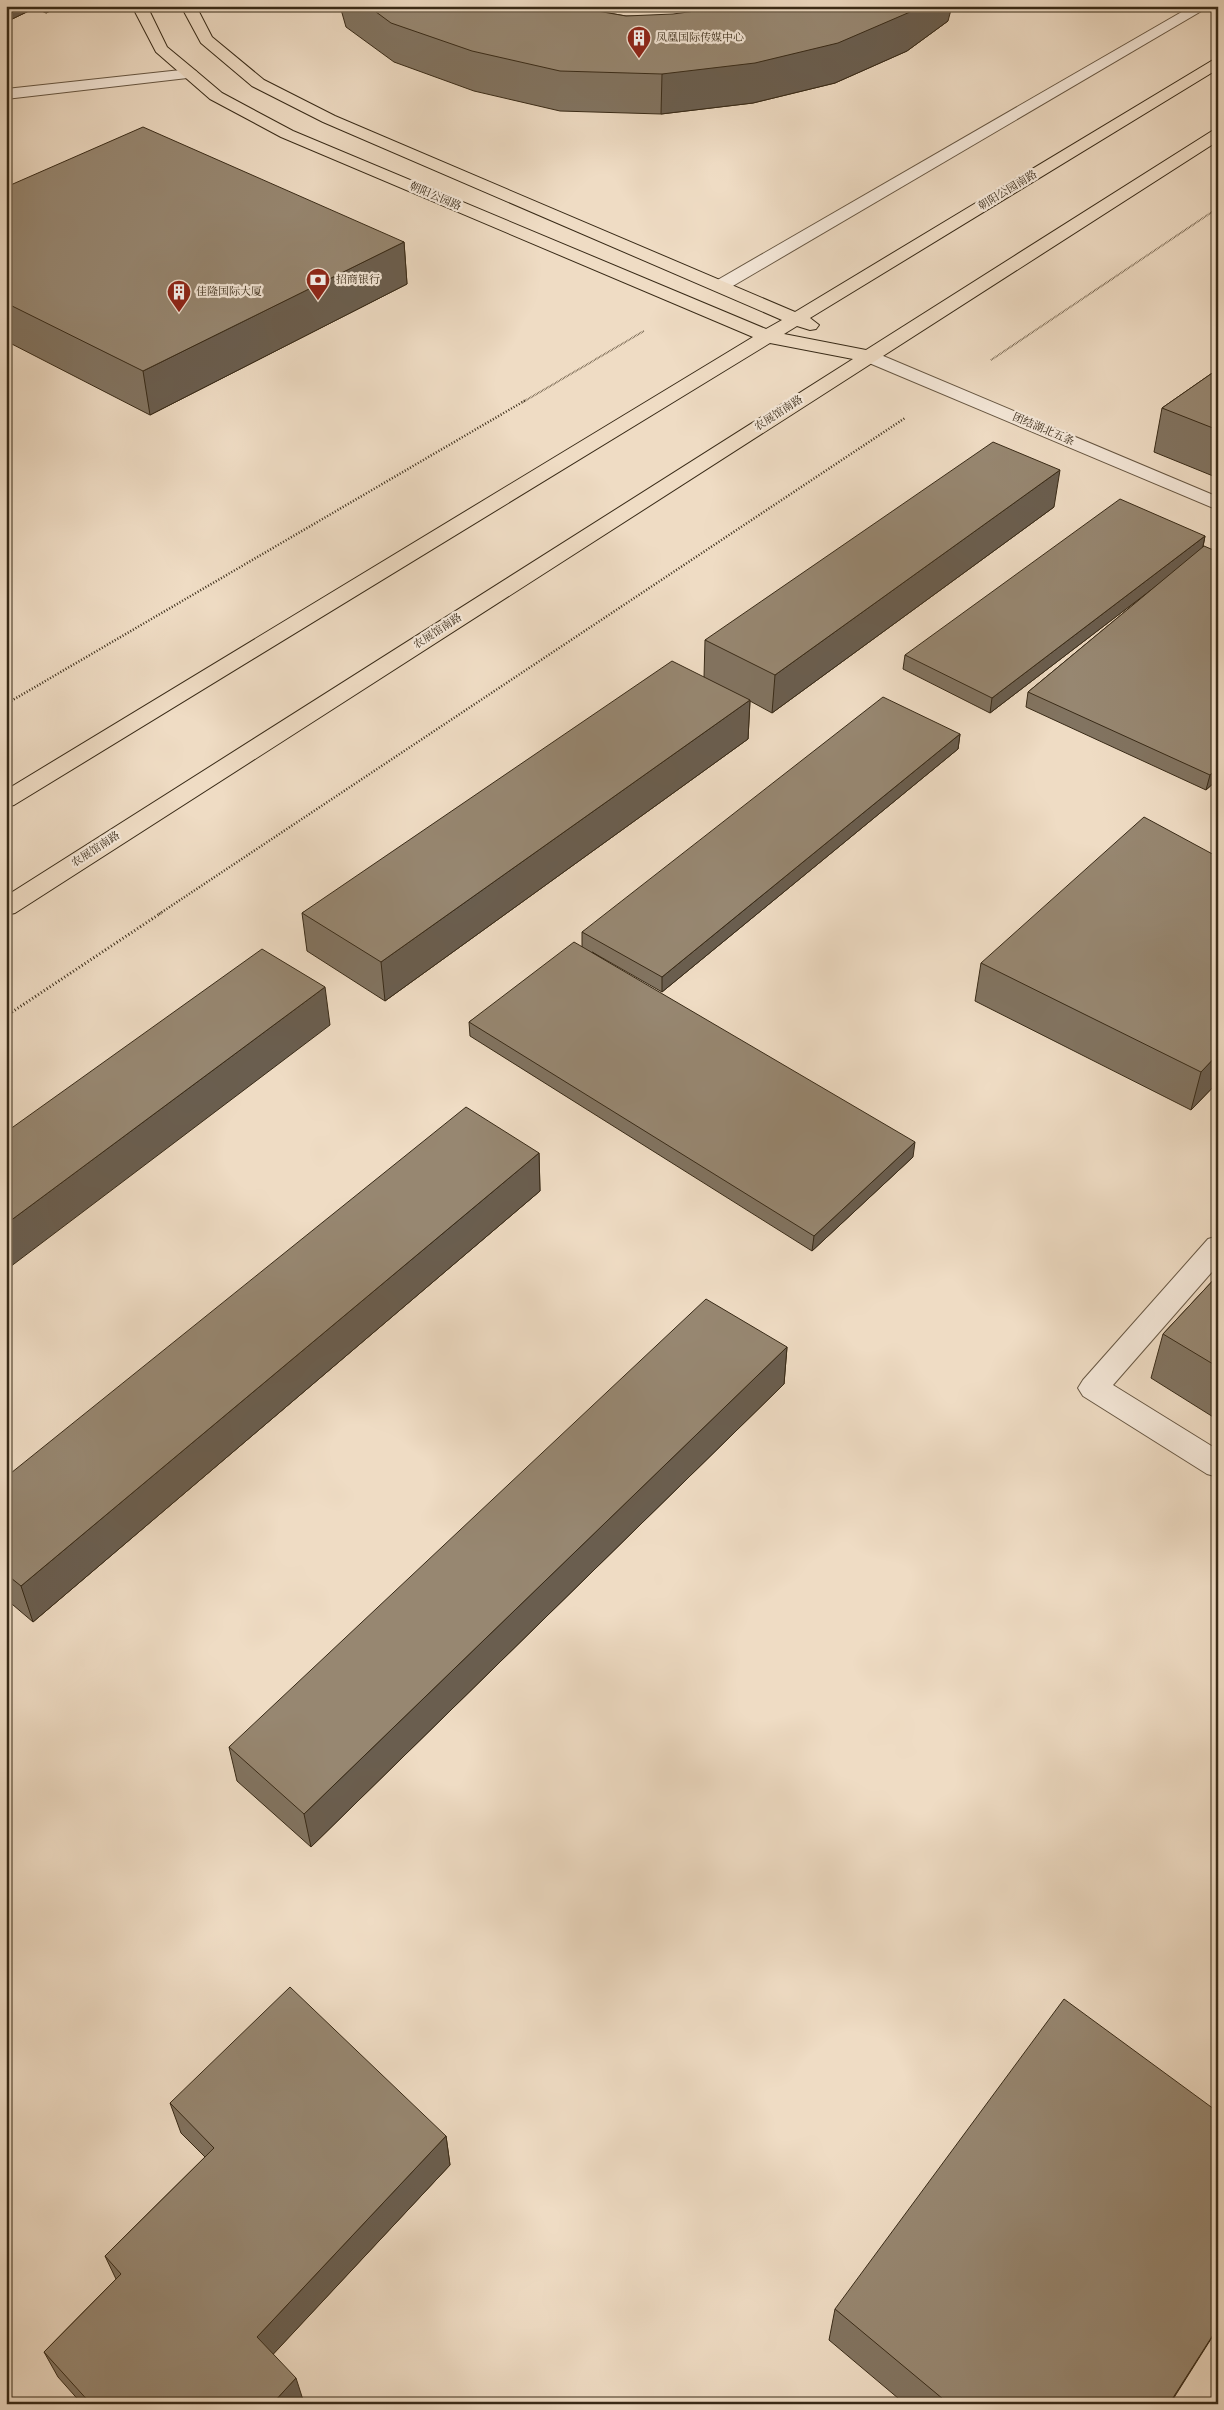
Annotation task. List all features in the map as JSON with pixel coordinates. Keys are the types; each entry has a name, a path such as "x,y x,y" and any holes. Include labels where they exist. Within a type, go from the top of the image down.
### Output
{"main road":[{"name":"朝阳公园路","path":"139,6 161,49 216,96 287,134 768,337 869,356"},
{"path":"188,6 206,40 258,83 338,123 798,319 869,356 1218,134"},
{"name":"朝阳公园南路","path":"768,337 1218,62"},
{"path":"6,800 768,337"},
{"name":"农展馆南路","path":"6,907 869,356"}],"street":[{"path":"720,286 1203,6"},
{"path":"6,94 190,74"},
{"name":"团结湖北五条","path":"869,356 1218,504"},
{"path":"1218,1246 1093,1388 1218,1465"}],"path":[{"path":"6,1016 1218,208"},
{"path":"6,704 690,304"}],"building":[{"path":"368,6 575,6 626,16 673,14 722,6 918,6 910,12 838,43 755,63 662,74 560,71 472,51 391,23"},
{"name":"佳隆国际大厦","path":"143,127 404,242 143,371 6,303 6,187"},
{"path":"1218,369 1218,430 1162,408"},
{"path":"993,442 1060,470 775,675 705,640"},
{"path":"1120,499 1205,536 992,698 905,655"},
{"path":"1204,546 1218,552 1218,768 1210,775 1028,692"},
{"path":"672,661 750,700 381,962 302,913"},
{"path":"883,697 960,734 662,977 582,932"},
{"path":"1144,817 1218,857 1218,1054 1201,1072 981,963"},
{"path":"574,942 915,1142 814,1236 469,1022"},
{"path":"262,949 325,987 6,1224 6,1132"},
{"path":"466,1107 539,1153 21,1586 6,1574 6,1477"},
{"path":"1218,1275 1218,1367 1163,1334"},
{"path":"706,1299 787,1347 304,1814 229,1747"},
{"path":"290,1987 446,2136 257,2337 296,2378 272,2404 91,2404 44,2352 121,2274 105,2256 214,2148 170,2103"},
{"path":"1064,1999 1218,2112 1218,2327 1169,2404 949,2404 835,2309"}],"place":[{"name":"凤凰国际传媒中心","path":"639,59"},
{"name":"招商银行","path":"318,301"},
{"name":"佳隆国际大厦","path":"179,313"}]}
